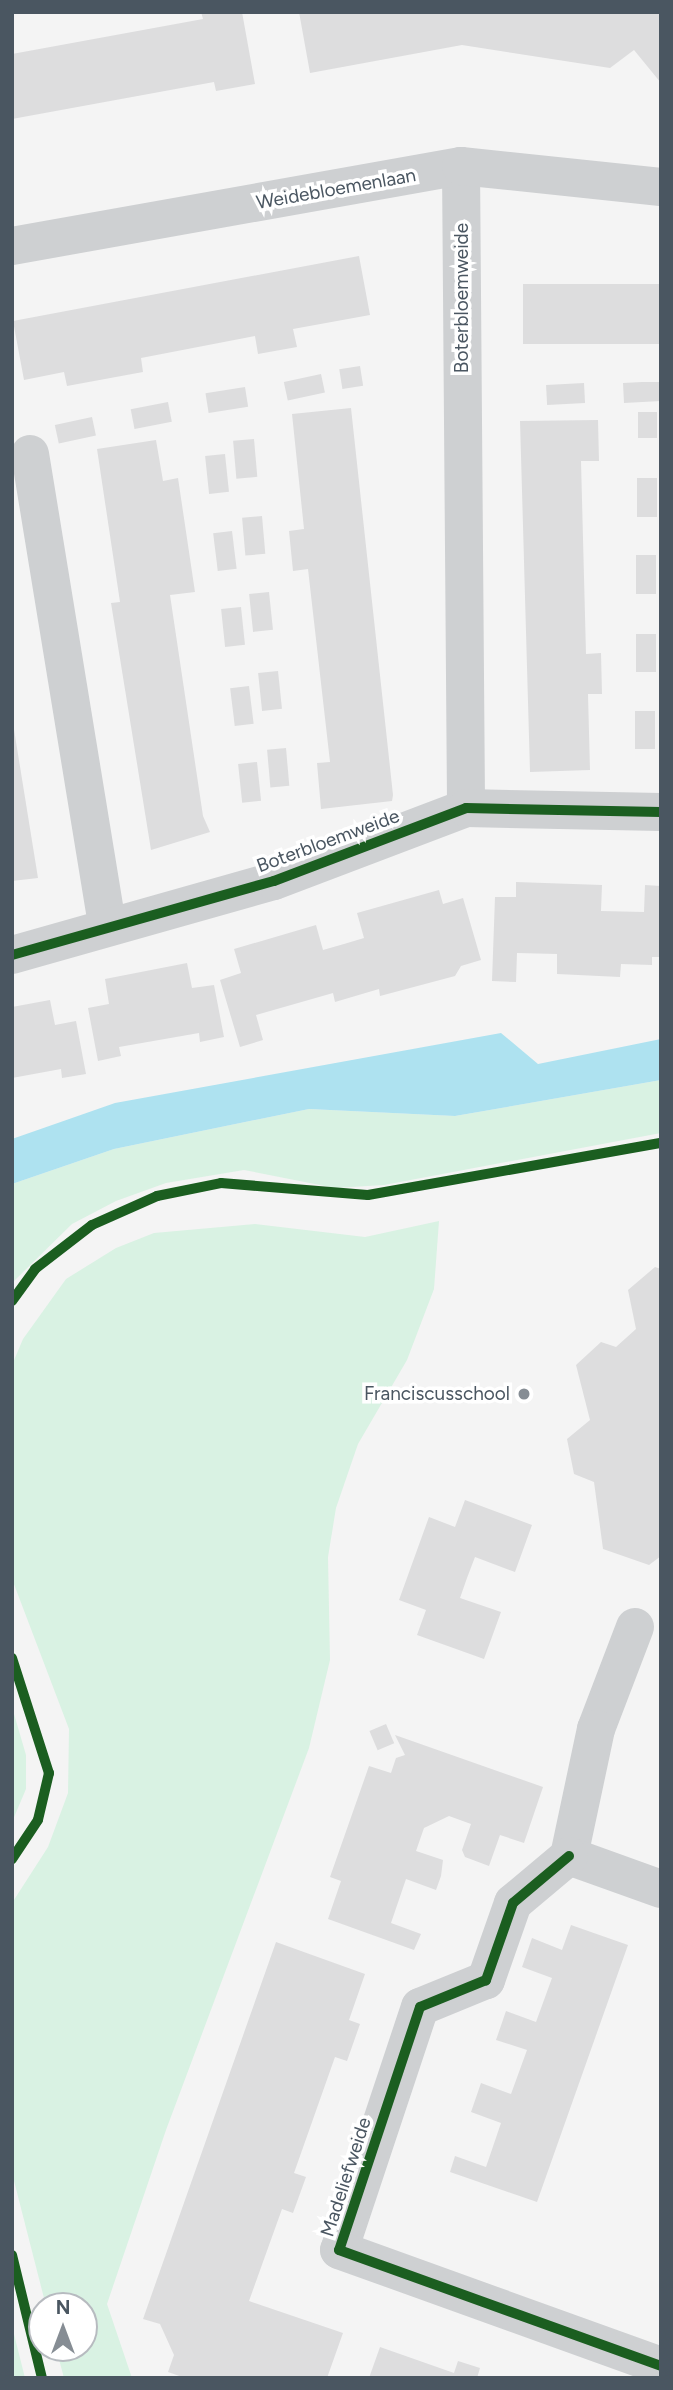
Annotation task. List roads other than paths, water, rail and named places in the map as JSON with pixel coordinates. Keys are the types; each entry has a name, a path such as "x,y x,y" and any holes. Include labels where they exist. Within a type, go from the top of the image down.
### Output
{"street":[{"name":"Weidebloemenlaan","path":"12,246 461,166 661,187"},
{"name":"Boterbloemweide","path":"461,166 466,808"},
{"path":"30,454 107,925"},
{"name":"Boterbloemweide","path":"12,955 107,925 274,881 466,808 661,812"},
{"path":"635,1627 596,1728 569,1856 661,1889"},
{"name":"Madeliefweide","path":"569,1856 513,1903 486,1980 420,2007 339,2250 661,2366"}],"water":[{"path":"501,1033 538,1064 661,1039 661,1080 455,1116 309,1109 114,1149 12,1184 12,1139 115,1103"}],"place":[{"name":"Franciscusschool","path":"524,1394"}]}
